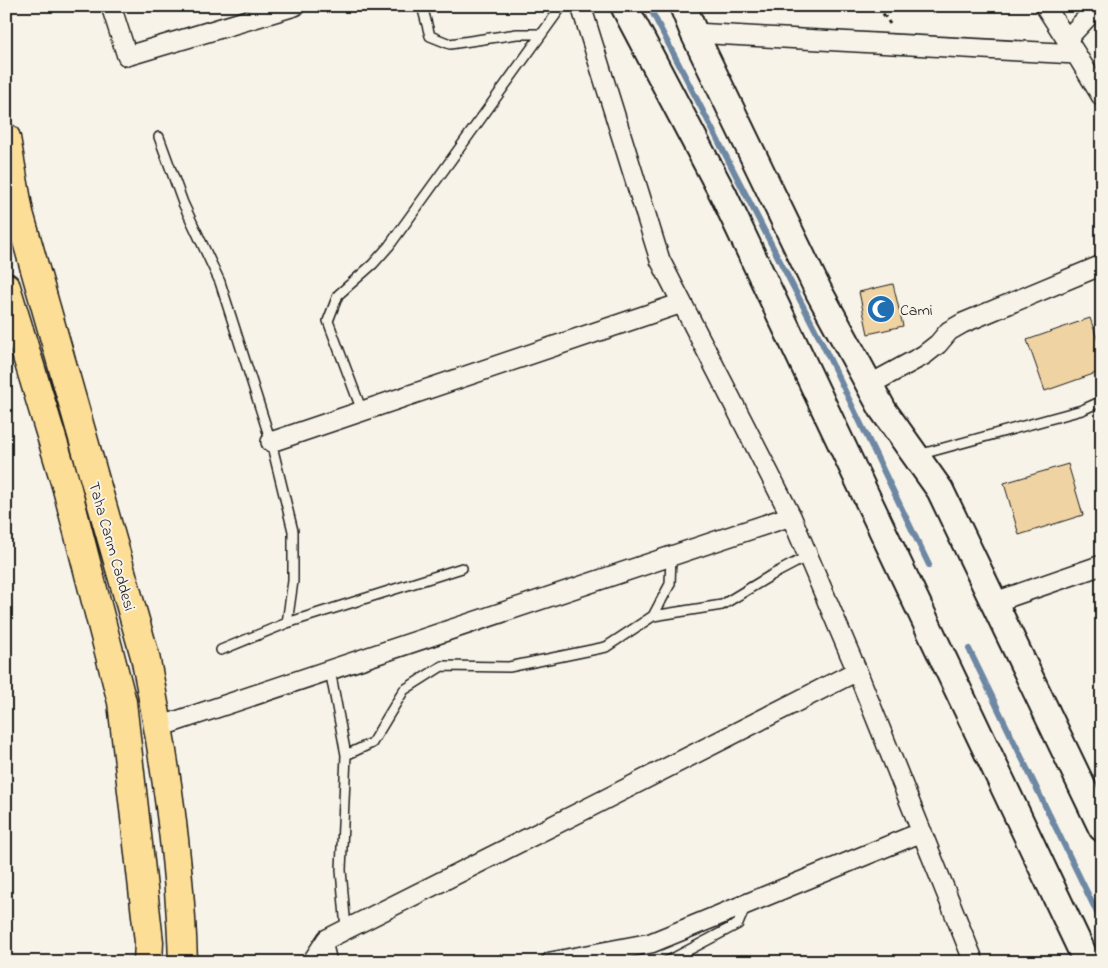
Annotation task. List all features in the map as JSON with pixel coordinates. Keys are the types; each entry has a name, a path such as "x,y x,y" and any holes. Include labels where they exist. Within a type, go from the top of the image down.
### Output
{"main road":[{"path":"624,6 722,194 1087,962"},
{"path":"683,6 694,33 819,292 883,410 940,490 1102,828"},
{"name":"Taha Carım Caddesi","path":"6,138 19,213 145,656 170,798 178,870 183,962"},
{"name":"Taha Carım Caddesi","path":"6,287 66,485 122,702 149,942 148,962"}],"street":[{"path":"111,6 127,56 295,6"},
{"path":"581,6 660,260 791,516 974,962"},
{"path":"1045,6 1072,46 1102,97"},
{"path":"1072,46 1098,6"},
{"path":"694,33 1072,46"},
{"path":"870,385 924,355 938,344 949,331 964,323 1102,266"},
{"path":"271,442 682,303"},
{"path":"159,727 791,516"},
{"path":"995,602 1102,566"},
{"path":"312,962 327,939 856,671"},
{"path":"551,962 651,943 922,832"}],"lane":[{"path":"422,6 430,36 450,44 516,34 542,34"},
{"path":"362,411 328,321 338,295 374,264 389,246 562,6"},
{"path":"159,136 183,203 220,282 271,442 293,531 293,581 287,624"},
{"path":"916,456 1082,410 1102,401"},
{"path":"346,755 372,743 404,690 442,666 509,667 606,648 653,616 722,605 808,556"},
{"path":"653,616 670,584 671,557"},
{"path":"221,650 287,624 462,568"},
{"path":"330,670 346,755 341,870 346,929"},
{"path":"666,962 738,924 746,904"},
{"path":"327,939 332,962"}],"building":[{"name":"Cami","path":"893,284 903,326 868,334 859,292"},
{"path":"1090,318 1102,352 1102,371 1045,391 1027,340"},
{"path":"1068,464 1083,515 1019,535 1004,483"}],"waterway":[{"path":"649,6 819,337 929,565"},
{"path":"969,649 1102,923"}],"place":[{"name":"Cami","path":"881,309"}]}
